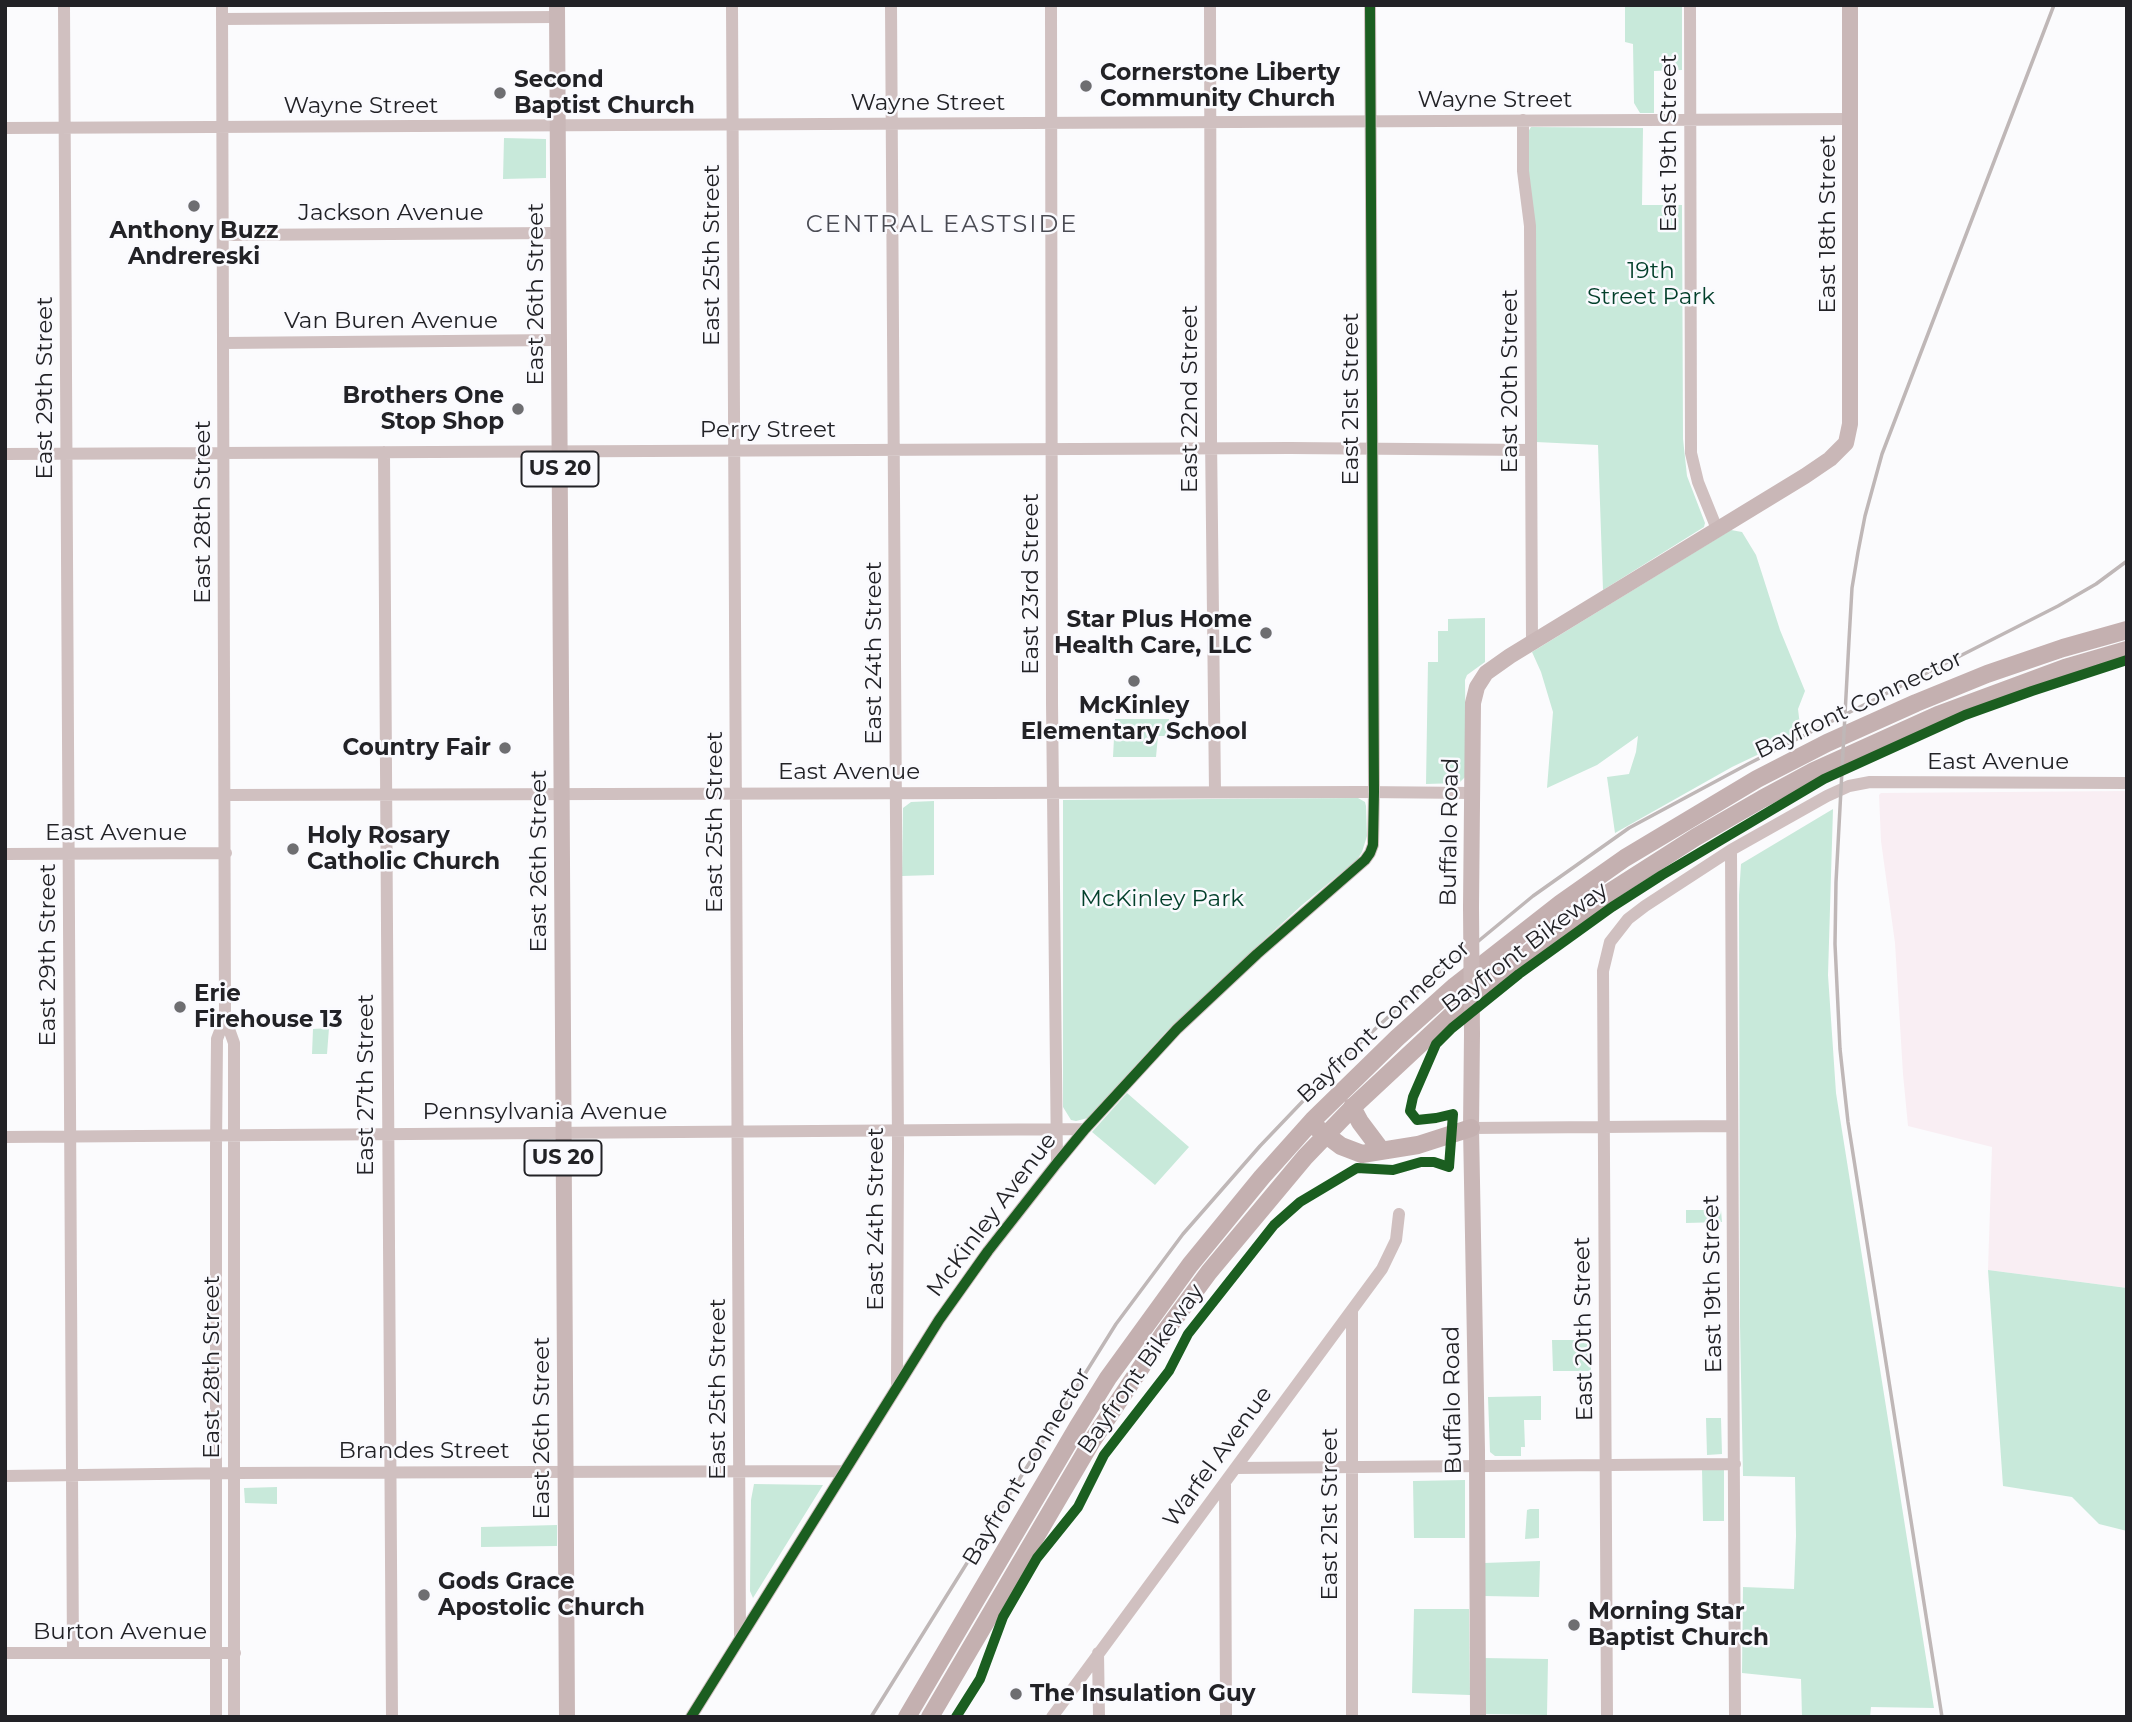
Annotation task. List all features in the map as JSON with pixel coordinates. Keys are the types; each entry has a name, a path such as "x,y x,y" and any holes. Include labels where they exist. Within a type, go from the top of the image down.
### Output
{"highway":[{"name":"Bayfront Connector","path":"907,1717 1108,1378 1218,1230 1311,1123 1397,1038 1490,957 1571,896 1692,817 1815,749 1916,703 2000,670 2127,630"},
{"name":"Bayfront Connector","path":"930,1717 1092,1441 1128,1384 1209,1272 1277,1189 1326,1135 1415,1048 1491,982 1613,890 1696,837 1814,771 1938,715 2065,668 2127,650"},
{"path":"1352,1107 1381,1150"},
{"path":"1311,1123 1352,1152 1362,1154 1418,1144 1471,1128"}],"main road":[{"name":"East 18th Street","path":"1846,443 1850,424 1850,5"},
{"name":"East 26th Street","path":"557,11 567,1717"},
{"name":"Buffalo Road","path":"1478,1717 1478,1466 1471,1128 1473,703 1477,687 1496,664 1814,470 1846,443"}],"street":[{"name":"East 29th Street","path":"64,5 74,1653"},
{"name":"East 25th Street","path":"732,5 740,1638"},
{"name":"East 24th Street","path":"891,5 898,1131 897,1384"},
{"name":"East 23rd Street","path":"1051,5 1057,1163"},
{"name":"East 22nd Street","path":"1210,5 1214,792"},
{"name":"East 21st Street","path":"1370,5 1374,792"},
{"name":"East 19th Street","path":"1690,5 1691,453 1698,482 1717,529"},
{"path":"222,12 557,11"},
{"name":"East 28th Street","path":"222,12 225,1018 234,1043 234,1717"},
{"name":"Wayne Street","path":"5,128 1850,119"},
{"name":"East 20th Street","path":"1523,120 1523,172 1530,226 1532,642"},
{"name":"Jackson Avenue","path":"223,235 558,233"},
{"name":"Van Buren Avenue","path":"224,343 559,340"},
{"name":"Perry Street","path":"5,454 1531,450"},
{"name":"East 27th Street","path":"384,452 392,1717"},
{"name":"East Avenue","path":"1611,942 1636,912 1731,850 1849,786 1870,782 2127,783"},
{"name":"McKinley Avenue","path":"691,1717 897,1384 980,1261 1085,1129 1177,1029 1257,954 1368,857 1373,845 1374,792"},
{"name":"East Avenue","path":"226,795 1473,793"},
{"name":"East 19th Street","path":"1731,850 1735,1717"},
{"name":"East Avenue","path":"5,854 226,853"},
{"name":"East 20th Street","path":"1607,1717 1603,971 1611,942"},
{"name":"East 28th Street","path":"216,1717 217,1039 225,1018"},
{"path":"1471,1128 1732,1126"},
{"name":"Pennsylvania Avenue","path":"5,1137 1085,1129"},
{"name":"Warfel Avenue","path":"1052,1717 1352,1312 1392,1253 1399,1214"},
{"name":"East 21st Street","path":"1352,1312 1352,1717"},
{"path":"1236,1468 1735,1464"},
{"name":"Brandes Street","path":"5,1476 843,1471"},
{"path":"1225,1484 1226,1717"},
{"name":"Burton Avenue","path":"5,1653 235,1653"},
{"path":"1098,1653 1099,1717"}],"shaded area":[{"path":"2127,791 2127,1288 1988,1270 1992,1147 1908,1126 1895,943 1881,841 1879,795"}],"green space":[{"path":"1625,5 1682,5 1682,70 1654,71 1654,113 1640,113 1634,103 1633,44 1625,42"},
{"name":"19th Street Park","path":"1531,127 1643,128 1642,205 1682,205 1683,439 1687,476 1705,523 1704,527 1603,590 1598,445 1536,442 1536,242 1529,180 1528,132"},
{"path":"504,138 546,139 546,178 503,179"},
{"path":"1731,530 1742,532 1756,555 1780,630 1805,691 1798,709 1801,734 1732,767 1615,833 1607,777 1629,774 1638,736 1597,765 1547,788 1553,712 1532,652"},
{"path":"1485,618 1485,662 1467,675 1465,680 1466,776 1459,783 1426,784 1428,662 1438,662 1438,631 1448,631 1448,619"},
{"path":"1115,719 1169,719 1168,736 1158,736 1156,757 1113,757"},
{"name":"McKinley Park","path":"1358,798 1365,802 1366,806 1367,836 1357,860 1302,905 1166,1032 1088,1118 1071,1120 1063,1107 1063,800"},
{"path":"934,801 934,875 902,876 903,808 911,802"},
{"path":"1833,809 1828,975 1836,1093 1934,1708 1871,1707 1870,1717 1802,1717 1801,1679 1742,1673 1743,1587 1794,1589 1796,1536 1795,1477 1743,1476 1740,1326 1741,864"},
{"path":"329,1028 327,1054 312,1054 313,1029"},
{"path":"1127,1093 1189,1147 1155,1185 1092,1132"},
{"path":"1686,1210 1721,1210 1722,1222 1686,1223"},
{"path":"1988,1270 2127,1288 2127,1531 2099,1524 2072,1497 2003,1486"},
{"path":"1552,1340 1591,1340 1591,1371 1553,1371"},
{"path":"1541,1396 1541,1420 1524,1420 1525,1447 1521,1447 1521,1456 1495,1456 1490,1452 1488,1397"},
{"path":"1706,1418 1721,1418 1722,1454 1707,1455"},
{"path":"1702,1468 1724,1468 1724,1521 1703,1521"},
{"path":"1465,1480 1465,1538 1414,1538 1413,1481"},
{"path":"754,1484 823,1485 753,1598 750,1591 751,1500"},
{"path":"277,1487 277,1504 245,1503 244,1488"},
{"path":"1539,1509 1539,1538 1525,1539 1527,1510"},
{"path":"557,1525 557,1546 481,1547 481,1527"},
{"path":"1540,1561 1539,1597 1484,1596 1484,1563"},
{"path":"1414,1609 1469,1609 1470,1695 1412,1693"},
{"path":"1483,1658 1548,1659 1547,1715 1485,1714"}],"railway":[{"path":"1942,1717 1848,1122 1840,1049 1835,944 1836,882 1852,588 1865,516 1882,454 2054,5"},
{"path":"871,1717 1116,1324 1183,1234 1260,1146 1345,1057 1401,1005 1533,896 1629,828 1748,764 2058,606 2096,584 2127,561"}],"cycle path":[{"path":"691,1717 939,1320 988,1251 1057,1163 1177,1029 1370,853 1373,845 1374,792 1370,5"},
{"name":"Bayfront Bikeway","path":"956,1717 980,1679 1003,1617 1037,1558 1078,1507 1104,1455 1169,1371 1188,1334 1274,1225 1300,1202 1357,1168 1393,1170 1421,1162 1434,1162 1449,1167 1453,1114 1417,1120 1410,1111 1413,1097 1436,1044 1452,1028 1519,974 1612,907 1824,779 1965,715 2127,660"}],"place":[{"name":"Cornerstone Liberty Community Church","path":"1086,86"},
{"name":"Second Baptist Church","path":"500,93"},
{"name":"Anthony Buzz Andrereski","path":"194,206"},
{"name":"Brothers One Stop Shop","path":"518,409"},
{"name":"Star Plus Home Health Care, LLC","path":"1266,633"},
{"name":"McKinley Elementary School","path":"1134,681"},
{"name":"Country Fair","path":"505,748"},
{"name":"Holy Rosary Catholic Church","path":"293,849"},
{"name":"Erie Firehouse 13","path":"180,1007"},
{"name":"Gods Grace Apostolic Church","path":"424,1595"},
{"name":"Morning Star Baptist Church","path":"1574,1625"},
{"name":"The Insulation Guy","path":"1016,1694"}],"district":[{"name":"CENTRAL EASTSIDE","path":"942,225"}]}
